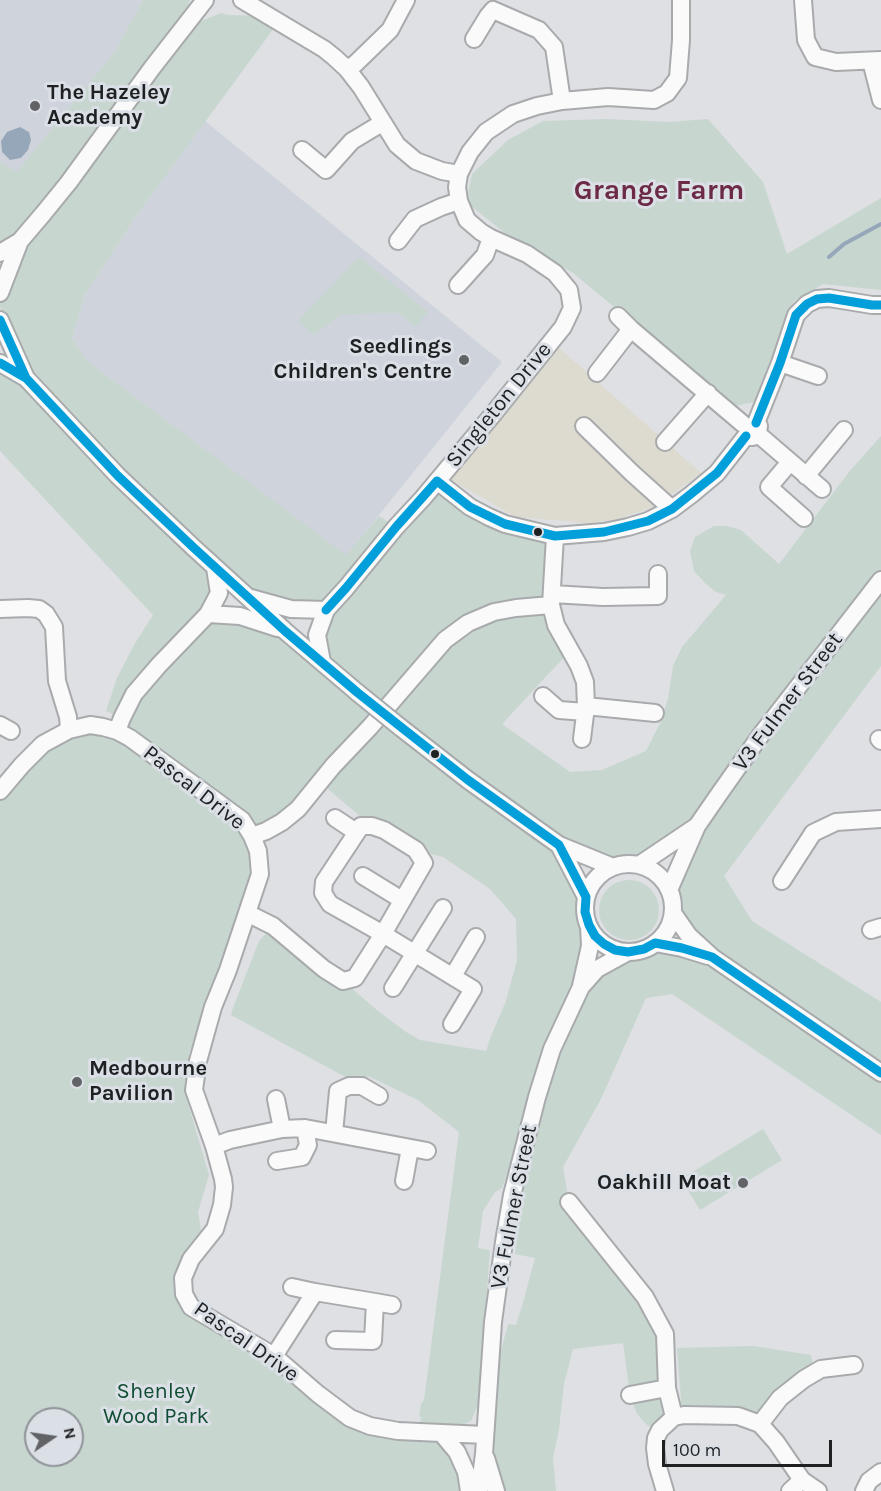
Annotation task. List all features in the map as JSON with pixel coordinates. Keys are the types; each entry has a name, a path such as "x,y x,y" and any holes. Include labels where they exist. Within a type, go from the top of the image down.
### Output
{"street":[{"path":"0,253 20,241 44,214 205,0"},
{"path":"152,68 189,33 216,0"},
{"path":"242,0 324,49 347,69 361,87 397,146 416,161 442,171 459,174"},
{"path":"347,69 390,30 406,0"},
{"path":"398,241 415,219 459,201 457,187 459,174 470,152 486,132 513,114 562,101 608,97 654,100 667,93 678,78 681,0"},
{"path":"803,0 806,40 815,57 836,62 876,60 881,100"},
{"path":"474,39 493,10 539,30 554,47 562,101"},
{"path":"302,150 326,170 352,141 382,123"},
{"name":"Singleton Drive","path":"322,662 317,635 326,610 437,481 563,327 572,308 569,290 555,273 527,254 481,232 467,220 459,201"},
{"path":"458,285 485,255 491,238"},
{"path":"0,293 20,241"},
{"path":"437,481 470,507 489,517 555,536 604,532 648,520 672,509 717,473 751,429 780,363 796,315 807,304 817,299 829,298 881,305"},
{"path":"618,316 822,489"},
{"path":"0,320 26,378"},
{"path":"597,373 631,329"},
{"path":"0,363 26,378 118,476 247,597 358,693 468,780 559,845 612,867"},
{"path":"780,363 818,376"},
{"path":"665,442 708,393"},
{"path":"584,426 672,509"},
{"path":"806,477 844,430"},
{"path":"790,462 765,491 804,518"},
{"path":"555,536 551,599 555,625 579,666 585,682 586,709 582,739"},
{"path":"0,791 43,744 69,730 90,725 117,731 134,694 208,614 219,594 215,568"},
{"path":"252,836 282,822 298,809 333,766 376,721 445,640 468,622 494,612 551,599 603,597 663,602 658,574"},
{"name":"V3 Fulmer Street","path":"669,890 697,826 760,736 881,580"},
{"path":"247,597 291,609 326,610"},
{"path":"0,609 39,609 46,614 54,627 57,681 68,717 69,730"},
{"path":"208,614 240,616 285,631"},
{"path":"543,696 559,710 586,709 655,713"},
{"name":"Pascal Drive","path":"117,731 130,738 242,820 258,851 260,874 228,970 213,1007 198,1061 194,1090 214,1146 224,1186 222,1205 215,1229 191,1259 183,1278 184,1294 191,1307 274,1356 350,1418 370,1426 398,1431 485,1435"},
{"path":"335,818 357,832"},
{"path":"782,881 813,833 836,822 881,819"},
{"path":"247,913 273,926 324,969 343,981 355,978 383,934 424,863 416,850 384,830 372,826 361,826 324,882 323,893 330,904 383,934 415,953 473,989 452,1024"},
{"name":"V3 Fulmer Street","path":"639,865 697,826"},
{"path":"559,845 586,897"},
{"path":"626,864 639,865 651,870 662,879 669,890 673,913 669,925 664,935 644,949 628,952 615,950 595,936 588,925 585,912 586,897 592,884 612,867 626,864"},
{"path":"363,876 402,900"},
{"path":"393,988 443,908"},
{"path":"673,913 690,936 712,957 881,1073"},
{"name":"V3 Fulmer Street","path":"484,1454 494,1322 512,1195 552,1049 581,987 590,946 588,925"},
{"path":"453,976 476,937"},
{"path":"655,943 712,957"},
{"name":"V3 Fulmer Street","path":"581,987 597,969 628,952"},
{"path":"334,1133 338,1092 349,1086 362,1086 378,1095"},
{"path":"276,1099 282,1129"},
{"path":"277,1161 303,1157 308,1145 305,1128"},
{"path":"214,1146 230,1140 282,1129 305,1128 427,1151"},
{"path":"404,1181 410,1148"},
{"path":"569,1202 645,1297 665,1334 667,1388 674,1418"},
{"path":"292,1287 392,1305"},
{"path":"274,1356 315,1292"},
{"path":"335,1340 379,1341 375,1302"},
{"path":"760,1424 780,1398 804,1378 820,1370 854,1365"},
{"path":"630,1395 667,1388"},
{"path":"665,1491 654,1448 656,1438 660,1430 674,1418 684,1415 738,1416 760,1424 776,1442 796,1485 818,1491"},
{"path":"442,1434 457,1452 466,1472 470,1491"},
{"path":"479,1491 484,1454"},
{"path":"484,1454 496,1491"},
{"path":"864,1491 869,1481 881,1472"}],"shaded area":[{"name":"The Hazeley Academy","path":"0,0 143,0 116,50 17,173 0,163"},
{"path":"205,121 502,362 346,556 87,361 72,338 85,295 136,216"},
{"path":"557,346 701,473 654,507 617,519 589,523 516,517 448,478"}],"green space":[{"name":"Shenley Wood Park","path":"143,0 190,0 185,15 174,32 221,13 270,16 274,28 136,216 85,295 72,338 87,361 346,555 379,516 396,527 437,481 452,493 555,536 554,556 543,616 567,654 502,724 570,772 602,770 646,751 660,723 668,699 673,666 682,647 726,595 716,592 694,571 690,551 695,537 714,526 727,526 741,530 779,564 849,472 881,436 881,666 724,876 752,921 881,1002 881,1135 672,994 646,998 601,1099 563,1167 569,1202 665,1334 674,1417 660,1430 647,1425 637,1414 630,1395 623,1343 573,1349 564,1384 553,1458 556,1491 496,1491 491,1453 499,1359 508,1324 516,1325 535,1258 515,1254 522,1198 523,1151 512,1160 502,1188 495,1192 483,1211 478,1248 490,1251 478,1404 471,1421 443,1434 469,1491 0,1491 0,798 58,743 104,731 231,821 250,843 254,866 251,888 220,964 189,1053 187,1100 209,1175 198,1212 201,1231 175,1274 183,1278 184,1294 350,1418 415,1432 417,1443 459,1132 418,1100 368,1076 362,1086 231,1015 259,941 273,926 406,1032 420,1040 486,1051 506,1001 517,960 516,919 490,889 443,857 416,850 362,818 321,783 252,836 130,738 122,718 106,711 117,678 153,615 0,451 0,363 24,378 0,307 0,281 20,241 0,250 0,163 17,172 116,50","holes":["216,568 284,611 325,610 321,661 285,631 208,614","697,827 669,890 673,913 710,957 655,943 636,951 582,986 589,925 585,912 586,897 560,846 613,867 626,864 639,865"]},
{"path":"606,119 668,122 708,119 763,182 787,254 881,198 881,290 823,284 794,301 754,402 734,406 573,273 506,234 470,205 468,193 472,174 508,140 543,121"},
{"path":"359,257 428,312 415,327 399,313 340,315 314,335 298,321"},
{"path":"623,880 635,880 646,885 654,893 659,910 657,922 646,935 635,940 623,940 612,935 604,927 599,916 599,904 604,893 612,885"},
{"path":"763,1129 782,1160 700,1210 681,1179"},
{"path":"753,1346 811,1355 813,1367 761,1415 682,1412 677,1348"}],"water":[{"path":"20,127 29,132 31,140 28,150 21,158 10,160 2,152 1,141 7,132"}],"waterway":[{"path":"829,257 844,244 881,224"}],"transit line":[{"path":"756,423 796,315 807,304 817,299 829,298 881,305"},
{"path":"0,320 26,378"},
{"path":"0,363 26,378 118,476 285,631 358,693 468,780 559,845 586,897"},
{"path":"437,481 470,507 505,524 555,536 604,532 648,521 672,509 717,473 746,436"},
{"path":"326,610 437,481"},
{"path":"586,897 585,912 589,925 595,936 604,944 615,950 628,952 644,949 655,943"},
{"path":"655,943 712,957 881,1073"}],"place":[{"name":"The Hazeley Academy","path":"35,106"},
{"name":"Seedlings Children's Centre","path":"464,360"},
{"name":"Medbourne Pavilion","path":"77,1082"},
{"name":"Oakhill Moat","path":"743,1183"}],"district":[{"name":"Grange Farm","path":"659,191"}]}
